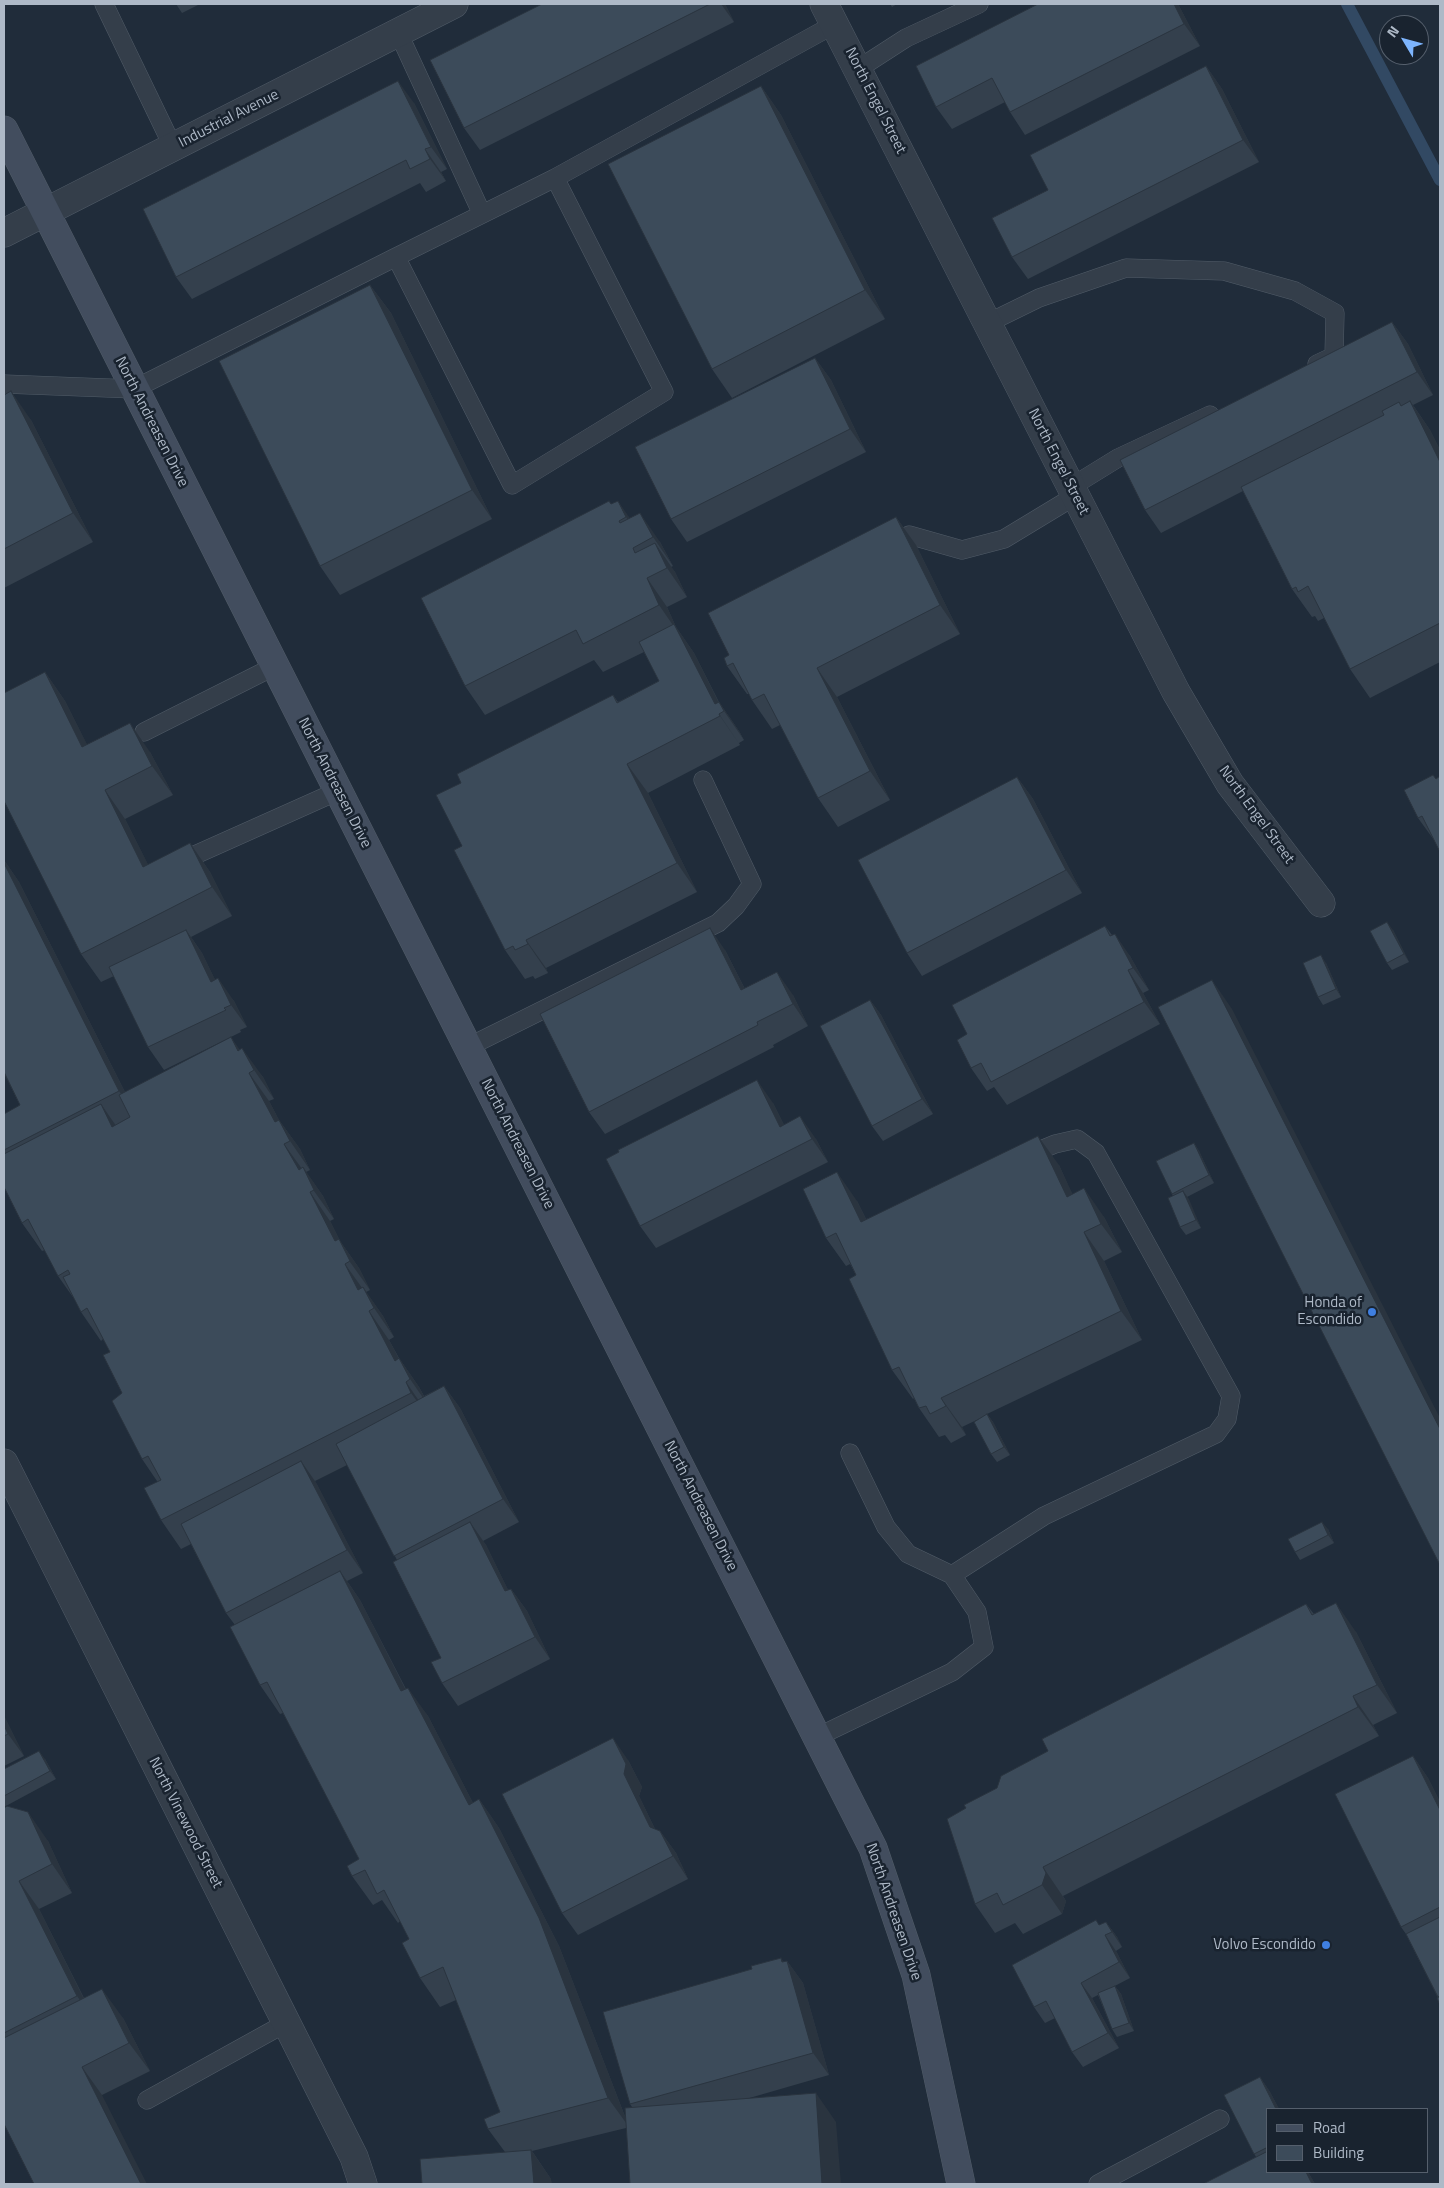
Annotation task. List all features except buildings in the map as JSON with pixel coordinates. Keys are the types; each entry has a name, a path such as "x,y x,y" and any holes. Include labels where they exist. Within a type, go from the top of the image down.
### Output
{"street":[{"name":"Industrial Avenue","path":"4,233 454,4"},
{"name":"North Engel Street","path":"830,14 1176,692 1225,775 1321,902"},
{"name":"North Andreasen Drive","path":"4,130 873,1848 916,1975 961,2184"},
{"name":"North Vinewood Street","path":"4,1463 354,2157 362,2184"}],"lane":[{"path":"104,4 173,147"},
{"path":"858,68 906,38 979,4"},
{"path":"4,384 134,389 396,256 555,178 830,14"},
{"path":"398,32 482,214"},
{"path":"396,256 512,485 664,392 555,178"},
{"path":"988,323 1039,298 1126,268 1224,271 1295,291 1335,312 1334,356 1298,373"},
{"path":"875,552 909,535 962,550 1004,539 1118,458 1226,407"},
{"path":"144,732 275,666"},
{"path":"468,1047 718,922 736,906 752,884 703,780"},
{"path":"174,864 338,791"},
{"path":"952,1574 1044,1516 1216,1434 1227,1419 1231,1396 1096,1153 1077,1139 1055,1144 1010,1163"},
{"path":"817,1737 952,1672 984,1647 977,1612 952,1574 908,1554 886,1527 850,1452"},
{"path":"147,2100 286,2023"},
{"path":"1098,2184 1220,2119"}],"waterway":[{"path":"1347,4 1440,180"}],"place":[{"name":"Honda of Escondido","path":"1372,1312"},
{"name":"Volvo Escondido","path":"1326,1945"}]}
